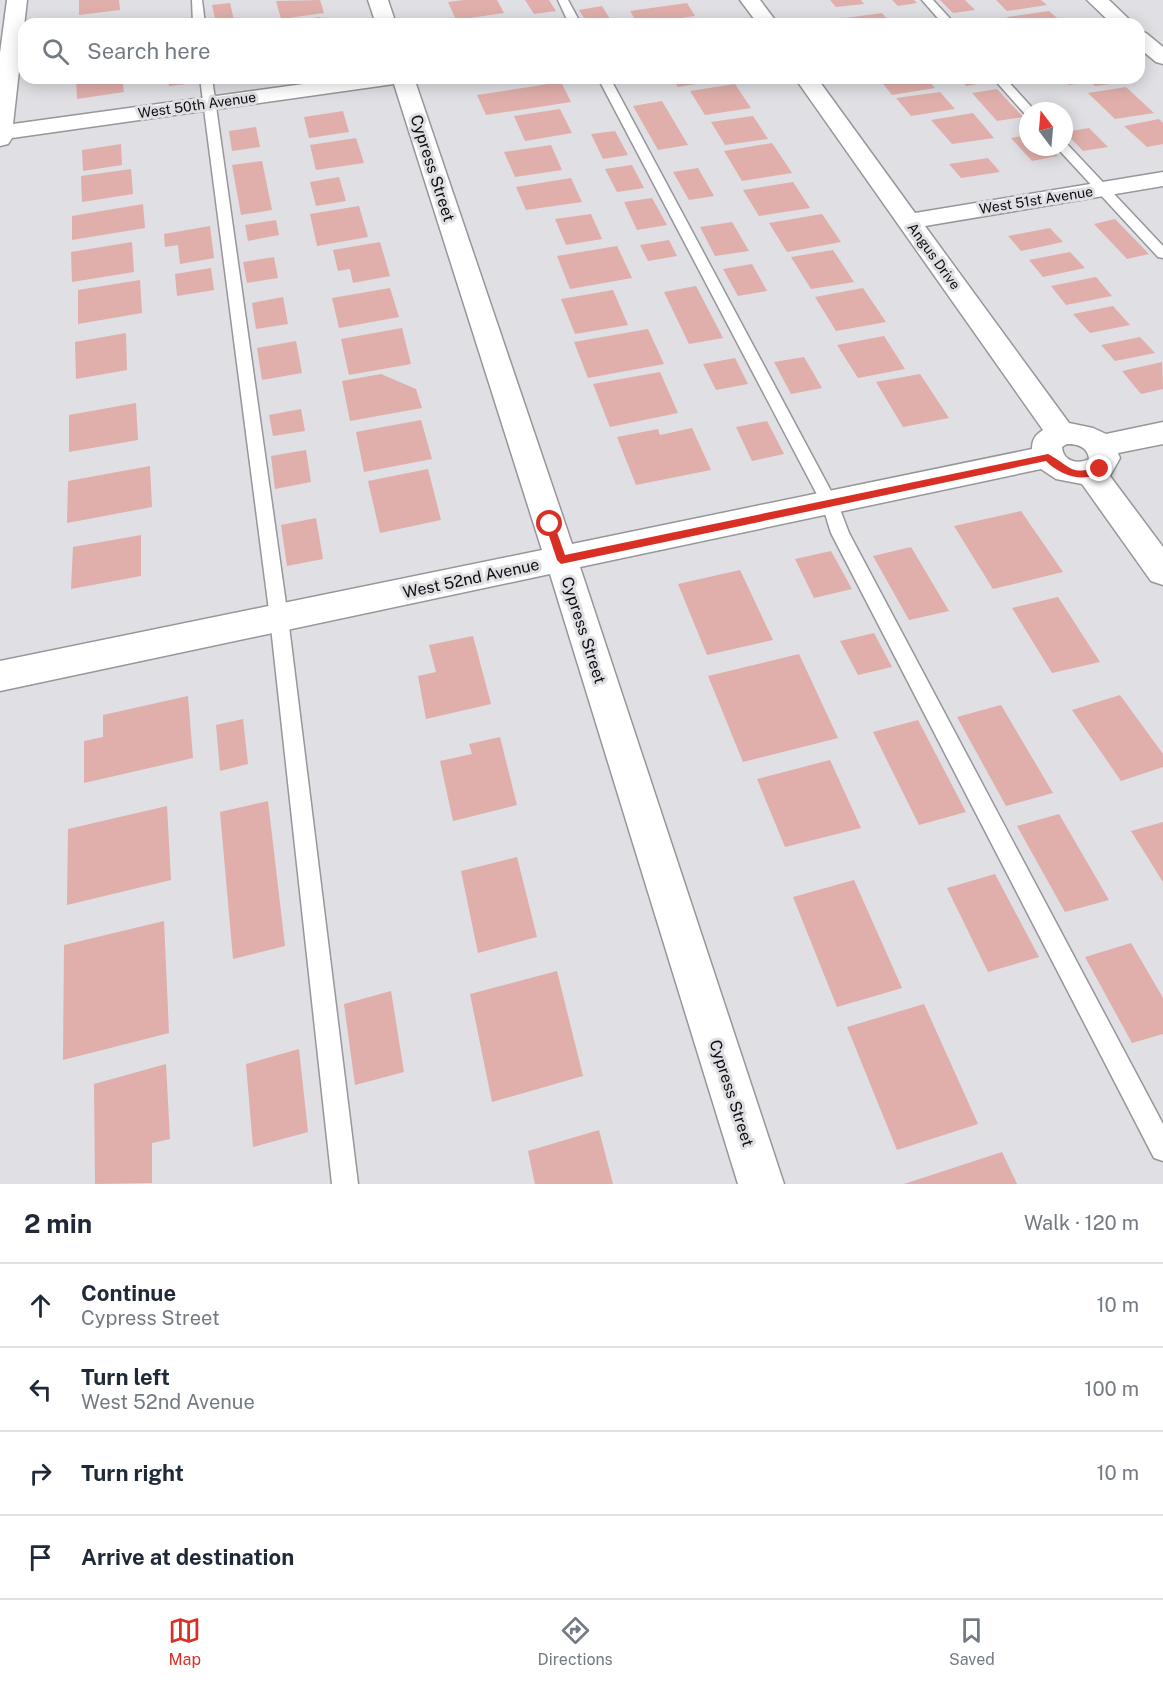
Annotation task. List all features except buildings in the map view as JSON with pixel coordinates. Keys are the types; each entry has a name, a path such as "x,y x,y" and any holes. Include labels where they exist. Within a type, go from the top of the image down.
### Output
{"street":[{"path":"0,139 17,0"},
{"path":"378,0 384,18"},
{"path":"750,0 764,18"},
{"path":"1097,0 1117,18"},
{"path":"1145,42 1163,58"},
{"name":"West 50th Avenue","path":"0,133 351,84"},
{"name":"Cypress Street","path":"405,84 561,560 760,1184"},
{"name":"Angus Drive","path":"810,84 909,222 1055,445"},
{"name":"West 51st Avenue","path":"909,222 1163,179"},
{"path":"1163,433 1096,460 1079,474 1055,465 1055,445 1082,435 1096,460 1163,572"},
{"name":"West 52nd Avenue","path":"0,676 830,504 1055,445"}],"lane":[{"path":"197,0 198,18"},
{"path":"563,0 572,18"},
{"path":"927,0 944,18"},
{"path":"207,84 279,618 345,1184"},
{"path":"607,84 830,504 840,533 1163,1149"},
{"path":"1004,84 1021,102"},
{"path":"1071,156 1163,254"}],"route":[{"path":"550,524 561,560 1048,457 1055,465 1079,474 1091,473 1100,469"}]}
